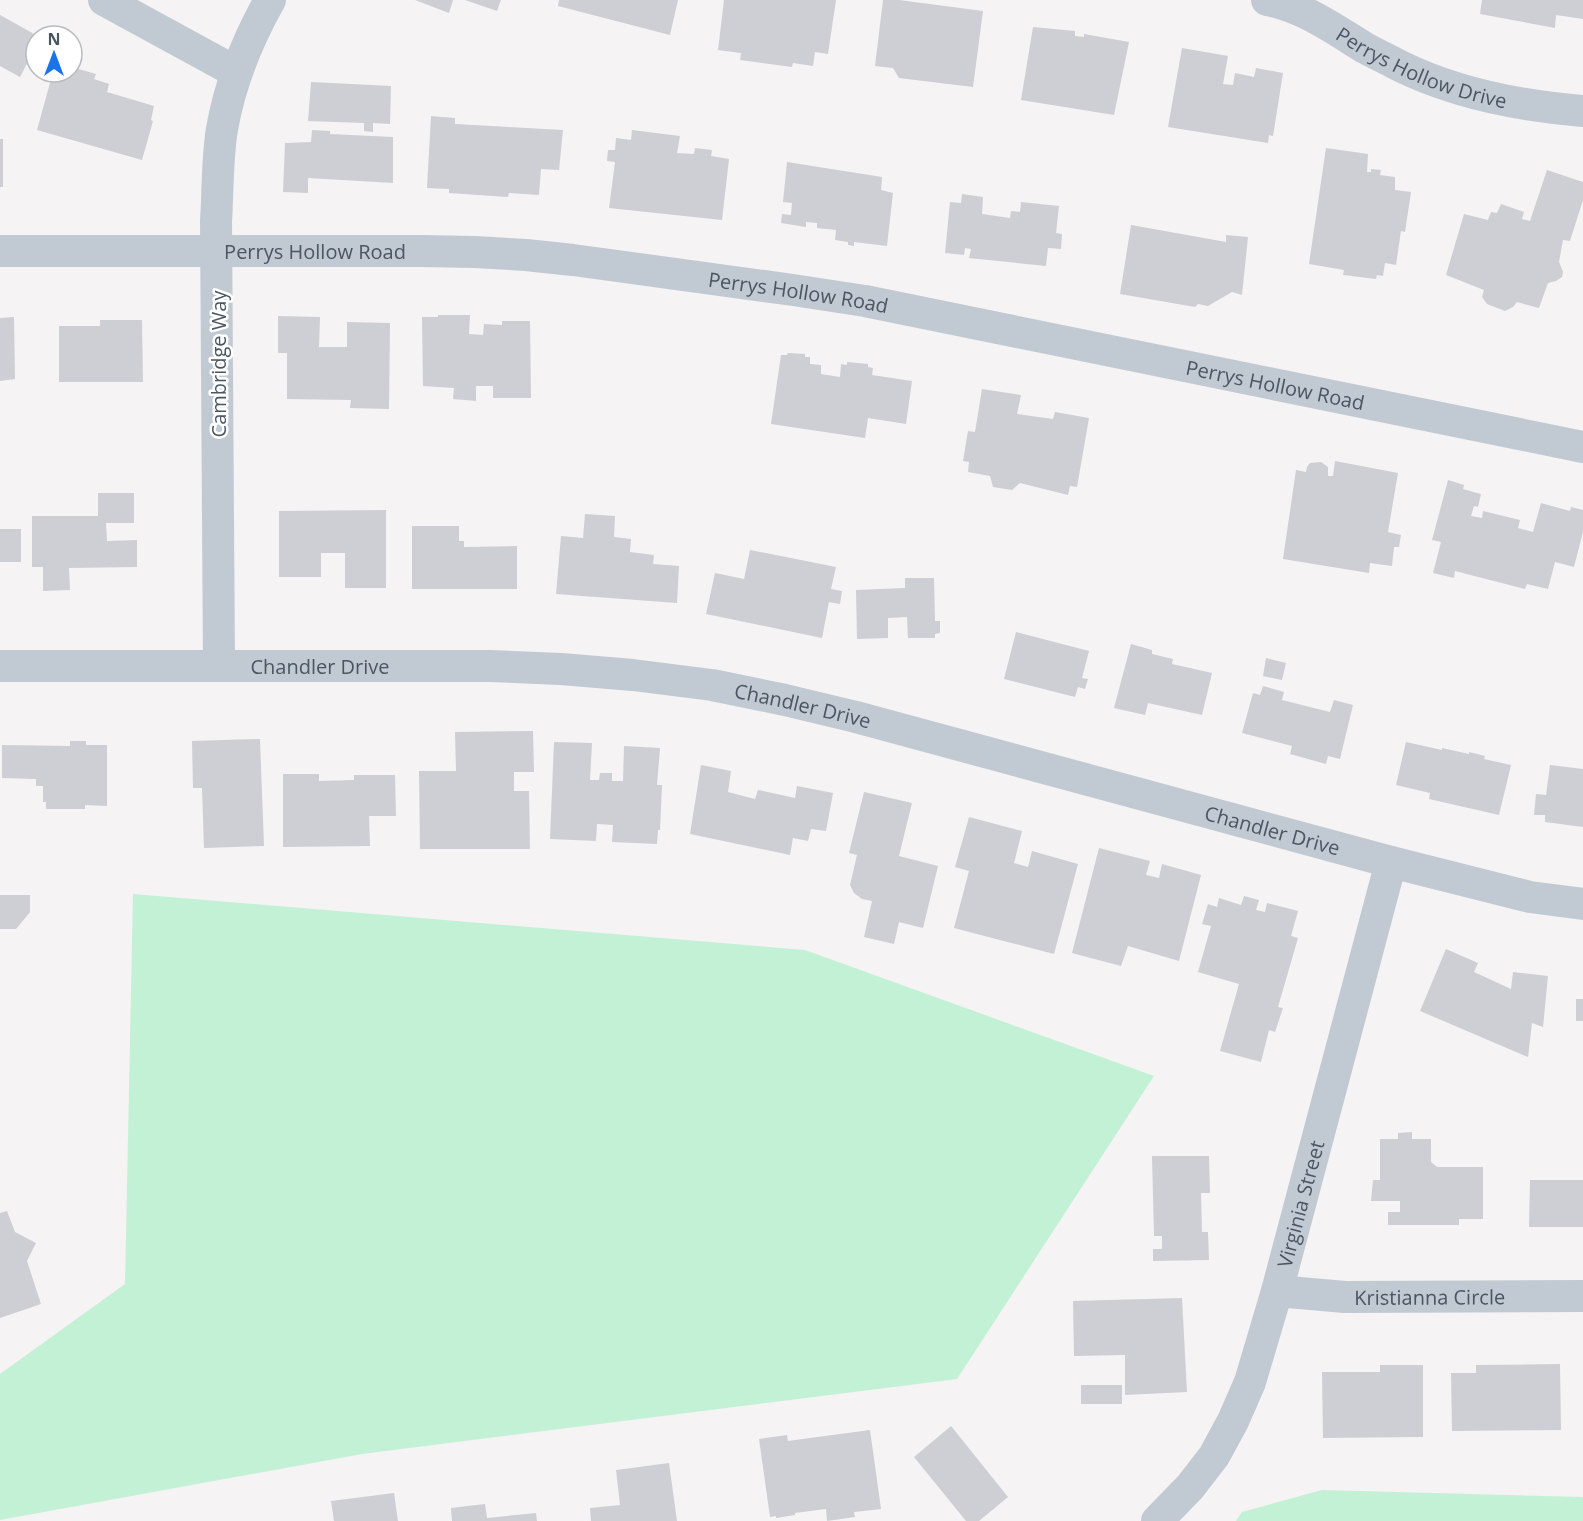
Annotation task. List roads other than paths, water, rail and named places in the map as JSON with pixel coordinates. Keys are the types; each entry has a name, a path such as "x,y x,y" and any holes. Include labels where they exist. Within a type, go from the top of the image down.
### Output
{"street":[{"path":"104,0 236,72"},
{"name":"Cambridge Way","path":"219,666 216,221 222,130 236,72 270,0"},
{"name":"Perrys Hollow Drive","path":"1268,0 1309,14 1401,67 1437,81 1509,102 1583,111"},
{"name":"Perrys Hollow Road","path":"0,251 421,251 526,255 866,301 1583,447"},
{"name":"Chandler Drive","path":"0,666 490,666 633,675 711,685 856,717 1391,862 1530,897 1583,904"},
{"name":"Virginia Street","path":"1157,1521 1190,1487 1208,1464 1233,1422 1250,1382 1277,1291 1391,862"},
{"name":"Kristianna Circle","path":"1277,1291 1345,1297 1583,1296"}]}
